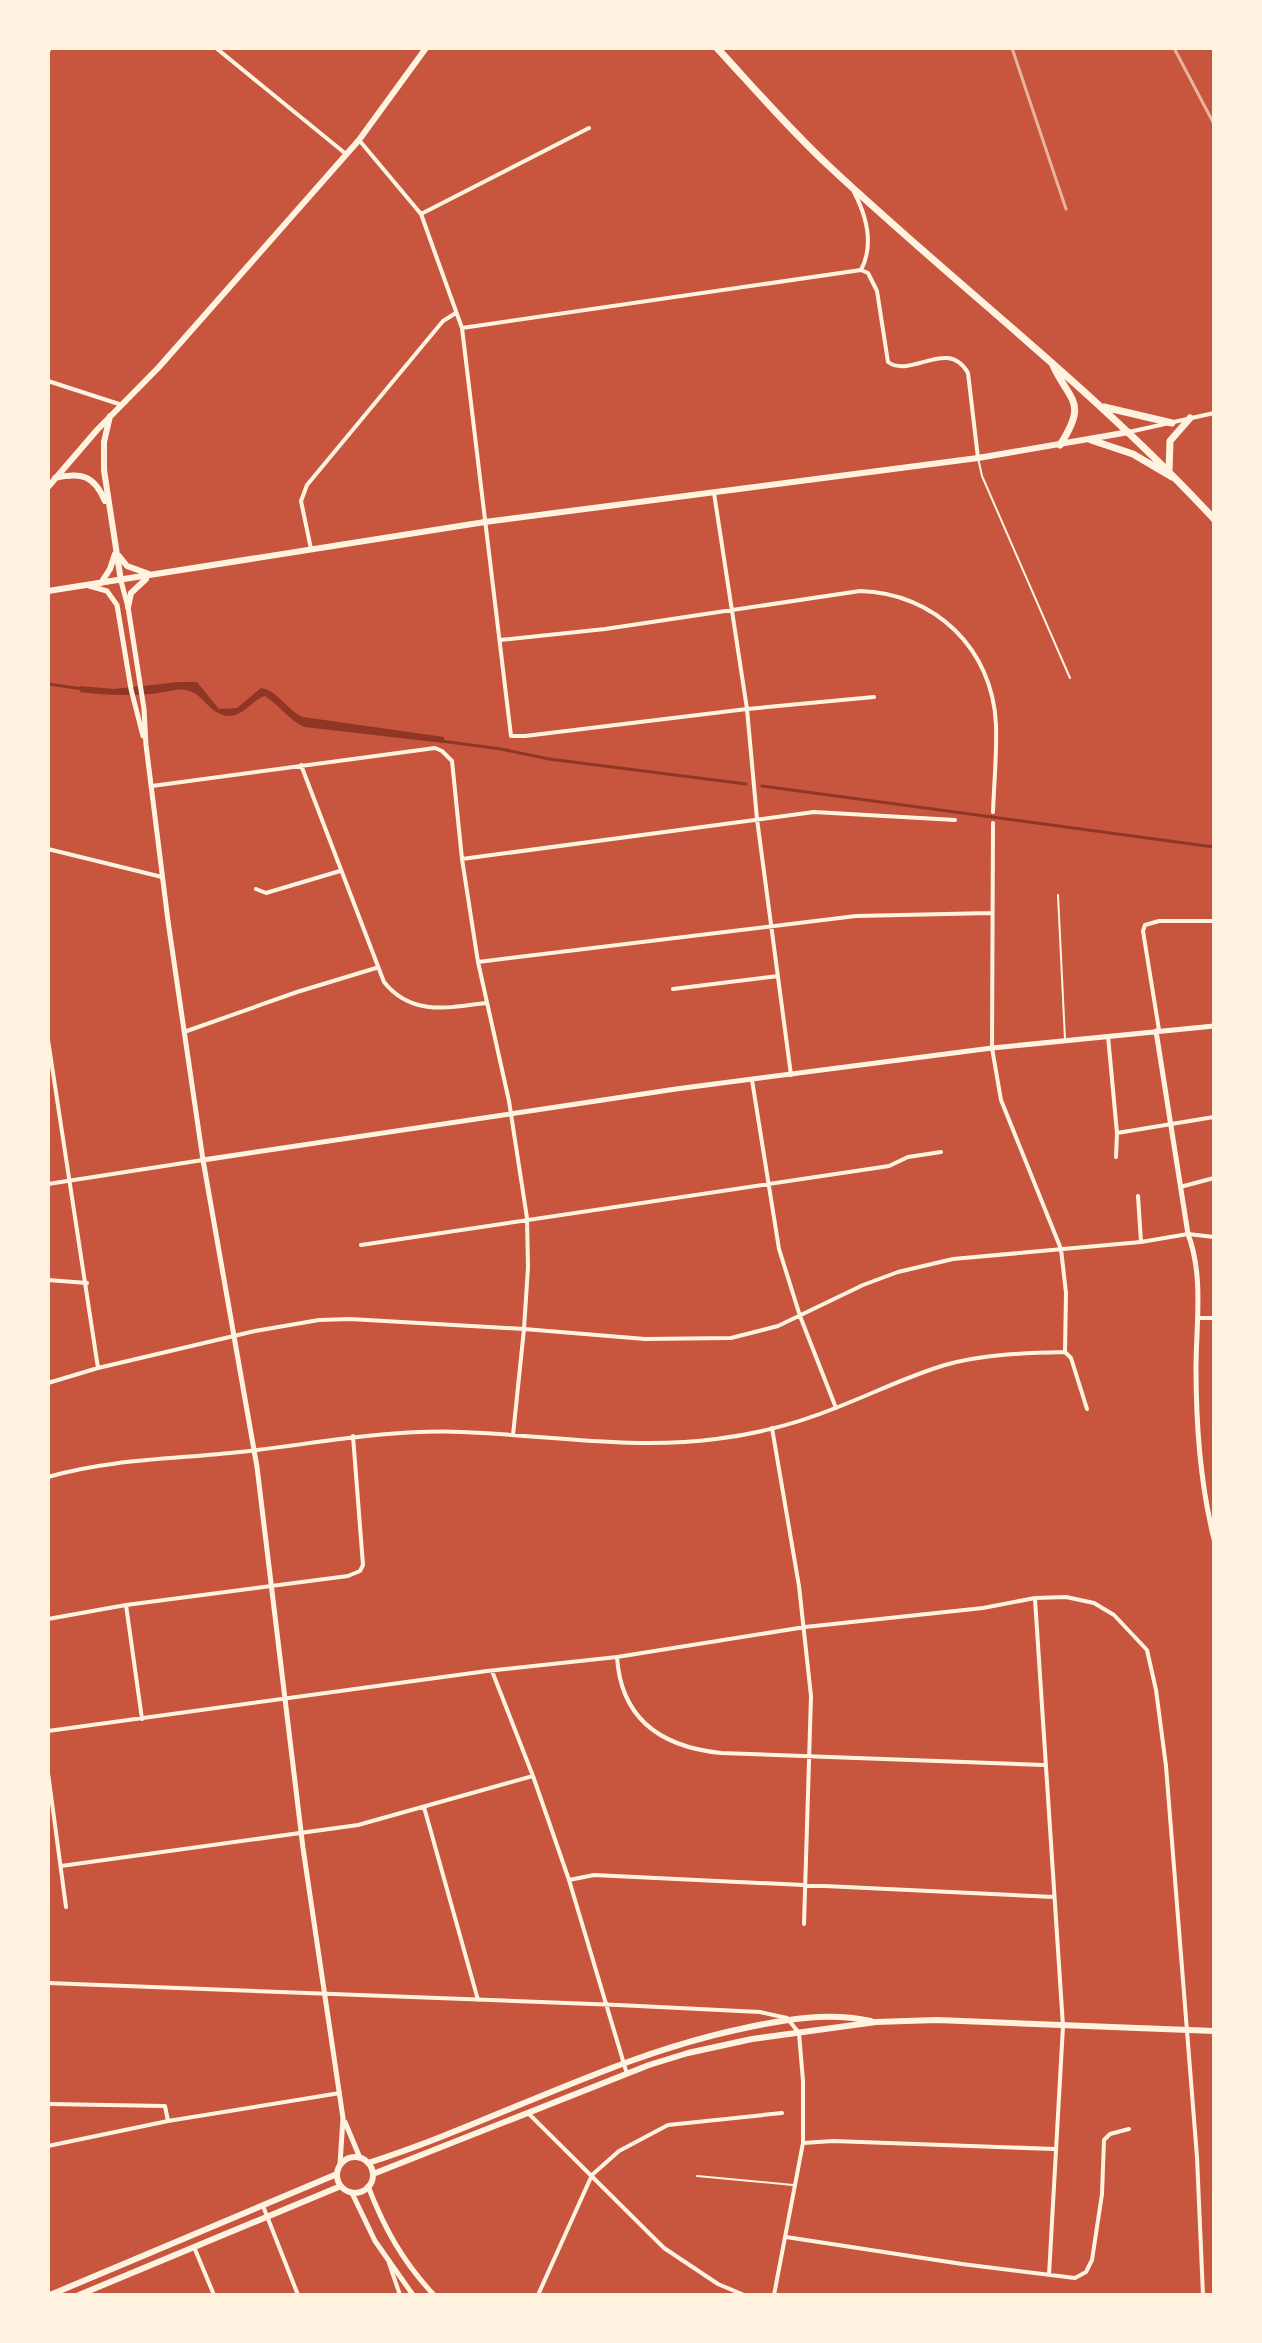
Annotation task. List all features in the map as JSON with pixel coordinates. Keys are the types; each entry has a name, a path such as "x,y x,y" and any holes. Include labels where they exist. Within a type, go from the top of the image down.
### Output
{"main road":[{"path":"48,487 110,416 159,367 359,140 426,48"},
{"path":"717,48 851,186 1103,407 1214,519"},
{"path":"1051,361 1075,402 1073,424 1060,445"},
{"path":"1103,407 1172,423"},
{"path":"110,416 103,455 108,507 121,581"},
{"path":"1169,471 1170,441 1190,418"},
{"path":"48,591 485,522 978,458 1129,432"},
{"path":"1091,440 1133,454 1176,479"},
{"path":"55,478 73,474 88,477 101,490 108,507"},
{"path":"116,551 127,566 153,575"},
{"path":"99,585 107,575 116,551"},
{"path":"128,607 129,597 135,588 153,575"},
{"path":"368,2163 684,2041 787,2018 853,2017 876,2022"},
{"path":"373,2174 368,2163 360,2158 349,2158 340,2164 337,2174 341,2186 352,2193 361,2192 368,2186 373,2174 627,2074 688,2053 752,2039 876,2022 937,2020 1214,2031"},
{"path":"50,2295 337,2174"},
{"path":"79,2295 341,2186"}],"street":[{"path":"216,48 346,154"},
{"path":"421,214 589,128"},
{"path":"359,140 421,214 462,328 511,736 874,697"},
{"path":"851,186 862,210 867,233 868,256 861,270"},
{"path":"462,328 861,270 868,273 877,291 888,362 896,367 945,358 964,365 968,373 978,458"},
{"path":"311,549 301,501 307,485 443,321 456,313"},
{"path":"48,381 122,405"},
{"path":"1129,432 1214,413"},
{"path":"714,493 747,709 757,819 791,1075"},
{"path":"121,581 144,709 163,878 203,1160 255,1451 302,1833 343,2118 340,2164"},
{"path":"88,586 107,591 117,605 131,689 146,745"},
{"path":"500,640 605,629 860,591 897,595 933,611 962,638 977,658 993,701 996,724 993,812"},
{"path":"152,786 435,748 445,753 454,765 462,859 478,962 511,1112 527,1218 528,1267 513,1435"},
{"path":"301,765 376,968 391,991 401,999 423,1007 440,1009 486,1003"},
{"path":"462,859 814,812 955,820"},
{"path":"993,823 992,1048 1001,1100 1061,1249 1066,1293 1065,1352 1071,1358 1087,1409"},
{"path":"48,849 163,878"},
{"path":"256,889 266,893 340,871"},
{"path":"478,962 856,916 991,913"},
{"path":"1214,921 1159,921 1145,925 1143,931 1169,1124 1188,1234 1194,1250 1199,1318 1196,1367 1198,1442 1214,1539"},
{"path":"184,1032 376,968"},
{"path":"673,989 778,975"},
{"path":"48,1184 511,1112 992,1048 1214,1026"},
{"path":"1108,1036 1117,1133 1116,1157"},
{"path":"48,1040 98,1368"},
{"path":"752,1080 779,1249 800,1316 836,1408"},
{"path":"1117,1133 1214,1117"},
{"path":"361,1245 889,1166 908,1157 941,1152"},
{"path":"1180,1187 1214,1178"},
{"path":"1138,1196 1141,1242"},
{"path":"48,1383 98,1368 284,1325 350,1319 645,1339 710,1340 757,1333 863,1285 925,1264 1141,1242 1188,1234 1214,1237"},
{"path":"48,1280 87,1283"},
{"path":"1199,1318 1214,1318"},
{"path":"48,1477 116,1465 404,1431 646,1443 714,1439 772,1428 836,1408 946,1365 980,1357 1065,1352"},
{"path":"772,1428 805,1627 811,1696 804,1924"},
{"path":"48,1619 126,1605 348,1576 360,1571 363,1565 353,1436"},
{"path":"48,1731 617,1657 805,1627 983,1608 1035,1598 1066,1597 1094,1603 1114,1615 1147,1650 1154,1677 1166,1766 1197,2157 1203,2295"},
{"path":"1035,1598 1063,2026 1049,2275"},
{"path":"126,1605 142,1719"},
{"path":"617,1657 625,1695 648,1727 671,1743 698,1751 1045,1765"},
{"path":"492,1671 569,1880 627,2074"},
{"path":"48,1773 66,1907"},
{"path":"61,1866 358,1825 533,1776"},
{"path":"424,1807 478,2000"},
{"path":"569,1880 594,1875 1055,1897"},
{"path":"48,1983 760,2012 787,2018 799,2033 803,2143 774,2295"},
{"path":"48,2146 168,2121 340,2093"},
{"path":"48,2104 165,2106 168,2121"},
{"path":"528,2113 664,2248 718,2284 744,2295"},
{"path":"538,2295 592,2175 619,2151 668,2125 782,2113"},
{"path":"343,2118 360,2158"},
{"path":"786,2237 1075,2278 1090,2267 1102,2194 1104,2140 1110,2134 1129,2129"},
{"path":"803,2143 1054,2149"},
{"path":"368,2186 395,2247 434,2295"},
{"path":"352,2193 375,2241 413,2295"},
{"path":"263,2206 298,2295"},
{"path":"194,2247 214,2295"},
{"path":"389,2263 400,2295"}],"lane":[{"path":"978,458 982,476 1070,678"},
{"path":"1058,895 1065,1040"},
{"path":"697,2176 794,2185"}],"shaded area":[{"path":"197,682 219,709 237,708 261,688 273,693 303,717 444,737 444,743 304,727 265,696 238,714 228,716 216,712 197,695 186,690 132,695 80,692 80,686 114,689"}],"waterway":[{"path":"48,684 83,689"},
{"path":"441,741 549,759 746,784"},
{"path":"762,786 1214,847"}],"railway":[{"path":"48,53 51,48"},
{"path":"1012,48 1066,209"},
{"path":"1174,48 1214,124"}]}
